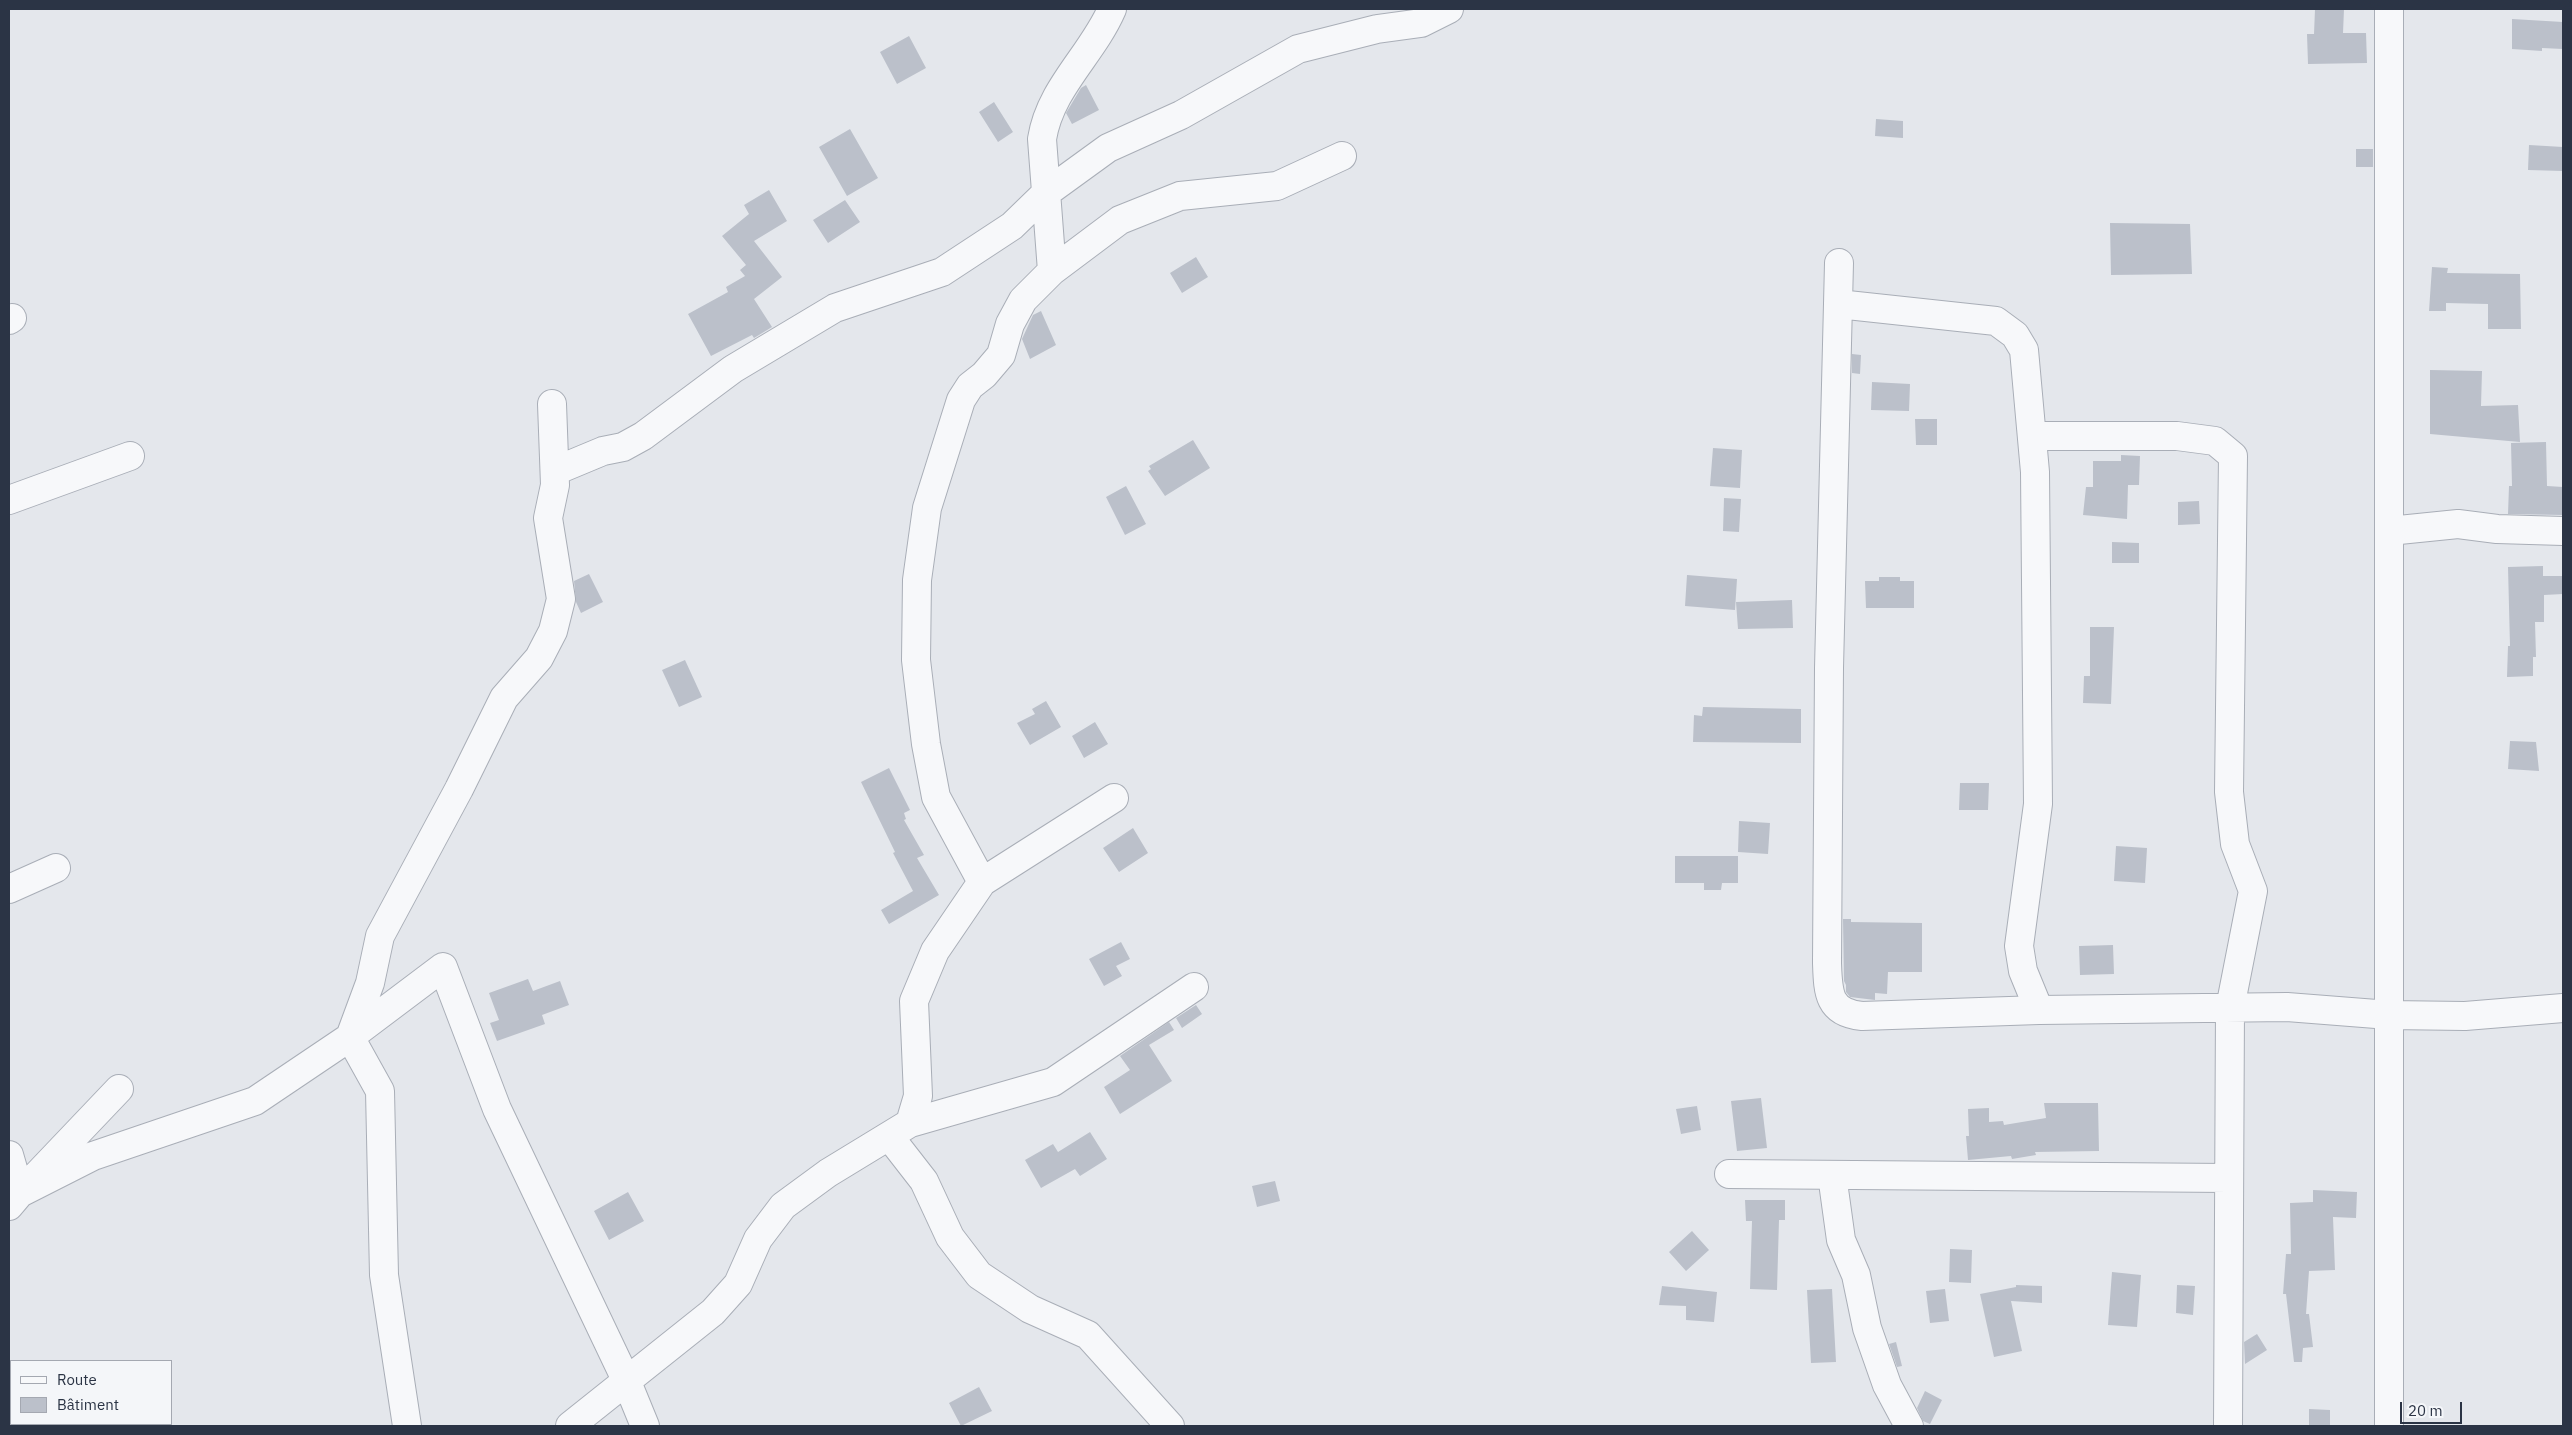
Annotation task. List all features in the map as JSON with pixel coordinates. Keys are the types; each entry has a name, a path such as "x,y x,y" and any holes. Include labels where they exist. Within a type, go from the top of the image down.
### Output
{"street":[{"path":"1052,271 1042,139 1045,121 1053,101 1112,9"},
{"path":"555,471 603,452 623,447 643,436 733,369 835,308 942,272 1012,226 1046,193 1108,148 1181,115 1298,49 1376,29 1421,22 1449,9"},
{"path":"2389,9 2389,1426"},
{"path":"982,882 936,797 926,744 916,660 917,580 927,508 961,400 970,386 984,375 1001,355 1010,324 1023,300 1052,271 1120,220 1180,196 1277,186 1342,156"},
{"path":"1839,263 1829,668 1828,992 1836,1005 1847,1015 1862,1016 2039,1010 2287,1007 2389,1015 2465,1016 2563,1008"},
{"path":"1838,304 1996,321 2015,335 2024,350 2035,472 2038,804 2019,946 2023,971 2039,1010"},
{"path":"399,1425 384,1275 380,1091 350,1037 370,983 380,936 459,789 504,698 539,658 553,631 561,599 548,518 555,485 552,404"},
{"path":"2032,436 2177,436 2215,441 2233,456 2229,792 2235,844 2253,891 2230,1008 2228,1426"},
{"path":"9,500 130,456"},
{"path":"2389,531 2458,524 2497,529 2563,531"},
{"path":"900,1129 918,1096 914,1001 935,951 982,882 1114,798"},
{"path":"9,889 56,868"},
{"path":"14,1200 93,1156 255,1101 350,1037 444,968 497,1109 627,1382 645,1426"},
{"path":"570,1426 714,1312 738,1284 758,1239 783,1206 828,1173 900,1129 1054,1082 1194,987"},
{"path":"14,1200 119,1089"},
{"path":"900,1129 950,1237 978,1276 1030,1309 1088,1335 1170,1426"},
{"path":"9,1155 14,1200"},
{"path":"1730,1174 2228,1178"},
{"path":"1832,1175 1841,1240 1856,1275 1867,1328 1887,1385 1909,1426"}],"building":[{"path":"2315,9 2344,9 2343,33 2366,33 2367,63 2308,64 2307,34 2314,34"},
{"path":"2512,19 2563,22 2563,49 2542,48 2542,51 2512,49"},
{"path":"909,36 926,68 897,84 880,52"},
{"path":"1086,85 1099,110 1072,124 1066,113 1081,88"},
{"path":"994,102 1013,132 998,142 979,112"},
{"path":"1876,119 1903,121 1903,138 1875,136"},
{"path":"850,129 878,178 847,196 819,147"},
{"path":"2529,145 2563,147 2563,171 2528,170"},
{"path":"2356,149 2373,149 2373,167 2356,167"},
{"path":"769,190 787,221 754,241 782,277 754,299 772,327 754,338 752,335 711,356 688,314 728,292 726,287 745,276 740,270 746,265 722,236 749,214 744,205"},
{"path":"845,200 860,222 828,243 813,220"},
{"path":"2110,223 2190,224 2192,274 2111,275"},
{"path":"1196,257 1208,277 1182,293 1170,273"},
{"path":"2432,267 2448,268 2447,273 2520,274 2521,329 2488,329 2488,304 2446,303 2446,311 2429,311"},
{"path":"1041,311 1056,345 1030,359 1022,339 1033,315"},
{"path":"1852,354 1861,355 1860,374 1852,373"},
{"path":"2430,370 2482,371 2481,406 2518,405 2520,442 2430,434"},
{"path":"1872,382 1910,384 1909,411 1871,410"},
{"path":"1915,419 1937,419 1937,445 1916,445"},
{"path":"1193,440 1210,468 1165,496 1148,471 1151,469 1149,466"},
{"path":"2546,442 2547,486 2563,487 2563,515 2508,514 2509,486 2512,486 2511,443"},
{"path":"1713,448 1742,450 1740,488 1710,486"},
{"path":"2121,455 2140,456 2139,485 2128,485 2127,519 2083,515 2086,487 2093,487 2093,461 2121,461"},
{"path":"1126,486 1146,524 1125,535 1106,497"},
{"path":"1724,498 1741,499 1739,532 1723,531"},
{"path":"2199,501 2200,524 2178,525 2178,502"},
{"path":"2112,542 2139,543 2139,563 2112,563"},
{"path":"2543,566 2543,576 2563,576 2563,594 2544,595 2544,622 2535,622 2536,657 2533,657 2533,676 2507,677 2508,646 2510,646 2508,567"},
{"path":"589,574 603,602 581,613 576,602 574,581"},
{"path":"1687,575 1737,579 1735,610 1685,606"},
{"path":"1879,577 1900,577 1900,581 1914,581 1914,608 1866,608 1865,581 1879,581"},
{"path":"1792,600 1793,628 1738,629 1736,602"},
{"path":"2090,627 2114,627 2111,704 2083,703 2084,676 2090,676"},
{"path":"685,660 702,697 679,707 662,670"},
{"path":"1046,701 1061,727 1030,745 1017,723 1035,714 1032,709"},
{"path":"1703,707 1801,709 1801,743 1693,742 1694,715 1702,716"},
{"path":"1095,722 1108,744 1084,758 1072,736"},
{"path":"2510,741 2536,742 2539,771 2508,769"},
{"path":"889,768 910,810 904,813 906,819 904,820 924,855 917,858 939,895 889,924 881,910 913,891 893,853 895,852 861,782"},
{"path":"1960,783 1989,783 1988,810 1959,810"},
{"path":"1739,821 1770,823 1768,854 1738,852"},
{"path":"1133,828 1148,853 1119,872 1103,848"},
{"path":"2116,846 2147,848 2145,883 2114,881"},
{"path":"1675,856 1738,856 1738,883 1722,883 1721,890 1704,890 1704,883 1675,883"},
{"path":"1843,919 1851,919 1851,922 1922,923 1922,972 1888,972 1887,994 1875,993 1875,1000 1850,997 1846,992 1844,981"},
{"path":"1121,942 1130,959 1116,966 1122,976 1104,986 1089,959"},
{"path":"2113,945 2114,974 2080,975 2079,946"},
{"path":"528,979 533,991 560,981 569,1005 542,1015 545,1024 497,1041 490,1023 499,1020 489,993"},
{"path":"1196,1005 1202,1014 1182,1028 1176,1018"},
{"path":"1169,1022 1174,1030 1149,1045 1172,1081 1120,1114 1104,1087 1130,1070 1120,1056"},
{"path":"1761,1098 1767,1148 1737,1151 1731,1101"},
{"path":"2044,1103 2098,1103 2099,1151 2035,1152 2036,1155 2012,1159 2011,1156 1968,1160 1966,1136 1969,1136 1968,1109 1989,1108 1989,1122 2003,1121 2004,1125 2046,1118"},
{"path":"1697,1106 1701,1130 1681,1134 1676,1109"},
{"path":"1090,1132 1107,1159 1080,1176 1075,1169 1041,1188 1025,1160 1053,1144 1058,1152"},
{"path":"1275,1181 1280,1201 1257,1207 1252,1186"},
{"path":"2313,1190 2357,1192 2356,1218 2333,1217 2335,1270 2309,1271 2306,1314 2309,1314 2313,1347 2303,1348 2302,1362 2294,1362 2286,1294 2283,1294 2286,1254 2291,1254 2290,1203 2313,1202"},
{"path":"628,1192 644,1221 609,1240 594,1211"},
{"path":"1745,1200 1785,1200 1785,1220 1779,1220 1777,1290 1750,1289 1752,1221 1746,1221"},
{"path":"1692,1231 1709,1250 1686,1271 1669,1252"},
{"path":"1950,1249 1972,1250 1971,1283 1949,1282"},
{"path":"2112,1272 2141,1275 2137,1327 2108,1325"},
{"path":"2016,1285 2042,1286 2042,1303 2011,1301 2022,1351 1994,1357 1980,1294 2016,1287"},
{"path":"2177,1285 2195,1286 2193,1315 2176,1313"},
{"path":"1662,1286 1717,1292 1714,1322 1686,1320 1686,1306 1659,1305"},
{"path":"1832,1289 1836,1362 1811,1363 1807,1290"},
{"path":"1945,1289 1949,1321 1930,1323 1926,1291"},
{"path":"2257,1334 2267,1350 2245,1364 2244,1342"},
{"path":"1896,1342 1902,1366 1897,1367 1889,1344"},
{"path":"979,1387 992,1411 961,1426 949,1403"},
{"path":"1925,1391 1942,1400 1930,1424 1923,1421 1917,1408"},
{"path":"2309,1409 2330,1410 2330,1426 2309,1426"}]}
